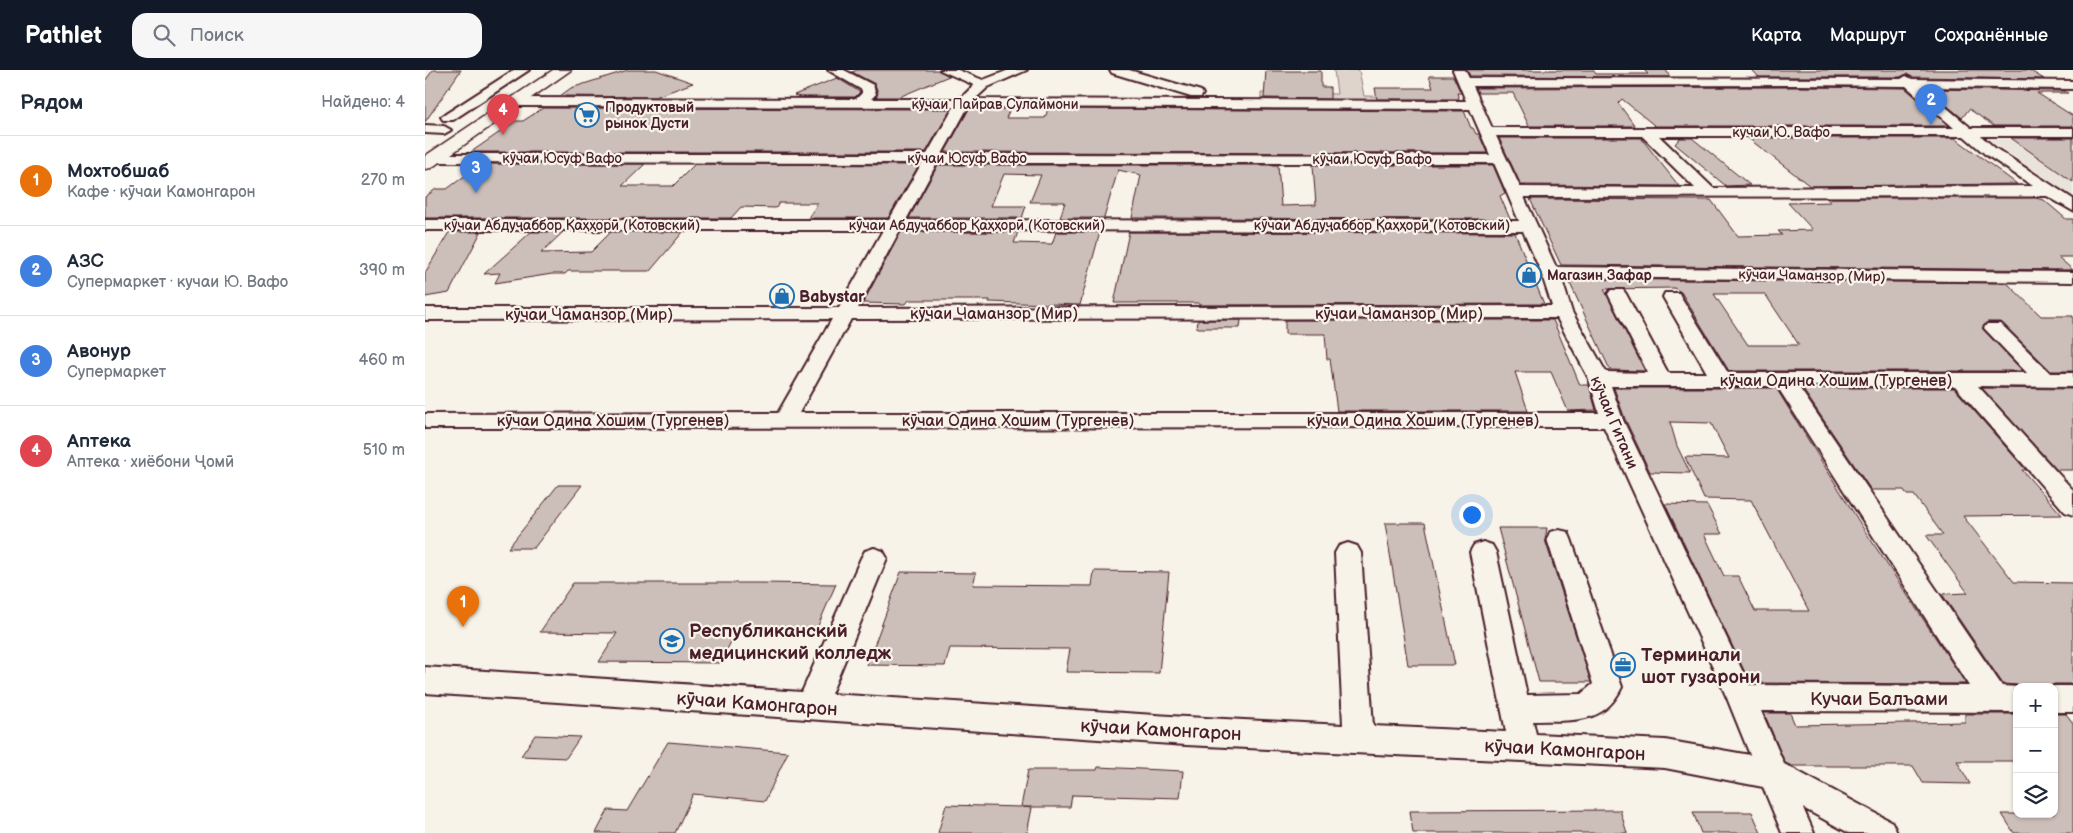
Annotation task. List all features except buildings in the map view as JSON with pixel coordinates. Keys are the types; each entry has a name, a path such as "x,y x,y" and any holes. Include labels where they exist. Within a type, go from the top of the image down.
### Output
{"main road":[{"path":"425,142 446,123 536,70"},
{"path":"429,161 563,70"}],"street":[{"path":"425,129 446,123 523,70"},
{"path":"835,70 868,88 869,94 860,103"},
{"path":"946,70 983,84"},
{"path":"785,420 963,104 983,84 1021,70"},
{"path":"1117,70 1196,94"},
{"path":"1142,78 1159,70"},
{"path":"1573,70 1581,82"},
{"path":"1679,70 1690,82"},
{"path":"1785,70 1797,82"},
{"path":"1893,70 1990,151 2073,206"},
{"path":"1461,76 1581,82 2073,85"},
{"name":"кӯчаи Гитани","path":"1461,76 1473,105 1489,132 1513,192 1550,272 1563,312 1599,380 1612,420 1741,698 1798,833"},
{"name":"кӯчаи Пайрав Сулаймони","path":"516,102 1473,105"},
{"name":"кучаи Ю. Вафо","path":"1489,132 2073,132"},
{"path":"1646,132 1709,193"},
{"name":"кӯчаи Юсуф Вафо","path":"429,161 933,158 1500,159"},
{"path":"1513,192 2050,191"},
{"name":"кӯчаи Абдуҷаббор Қаҳҳорӣ (Котовский)","path":"425,225 1529,226"},
{"name":"кӯчаи Чаманзор (Мир)","path":"1550,272 2073,277"},
{"path":"1617,294 1662,380"},
{"path":"1672,297 1722,380"},
{"name":"кӯчаи Чаманзор (Мир)","path":"425,314 1563,312"},
{"path":"1994,328 2045,380"},
{"name":"кӯчаи Одина Хошим (Тургенев)","path":"1599,380 2073,380"},
{"path":"1783,380 2005,698"},
{"path":"1961,380 2073,506"},
{"name":"кӯчаи Одина Хошим (Тургенев)","path":"425,421 1612,420"},
{"path":"1517,708 1581,707 1595,702 1608,687 1559,539"},
{"path":"1483,552 1524,747"},
{"path":"1348,553 1359,739"},
{"path":"811,706 874,558"},
{"name":"кӯчаи Камонгарон","path":"425,680 1186,731 1665,754 1773,774 1881,833"},
{"name":"Кучаи Балъами","path":"1741,698 2005,698"},
{"path":"2058,699 2073,699"}],"shaded area":[{"path":"1334,70 1359,70 1364,96 1415,97 1417,102 1261,101 1261,93 1337,94"},
{"path":"1988,139 2073,139 2073,197"}],"place":[{"name":"Продуктовый рынок Дусти","path":"587,115"},
{"name":"АЗС","path":"1931,125"},
{"name":"Аптека","path":"503,135"},
{"name":"Авонур","path":"476,193"},
{"name":"Магазин Зафар","path":"1529,275"},
{"name":"Babystar","path":"782,296"},
{"name":"Мохтобшаб","path":"463,627"},
{"name":"Республиканский медицинский колледж","path":"672,641"},
{"name":"Терминали шот гузарони","path":"1623,665"}]}
